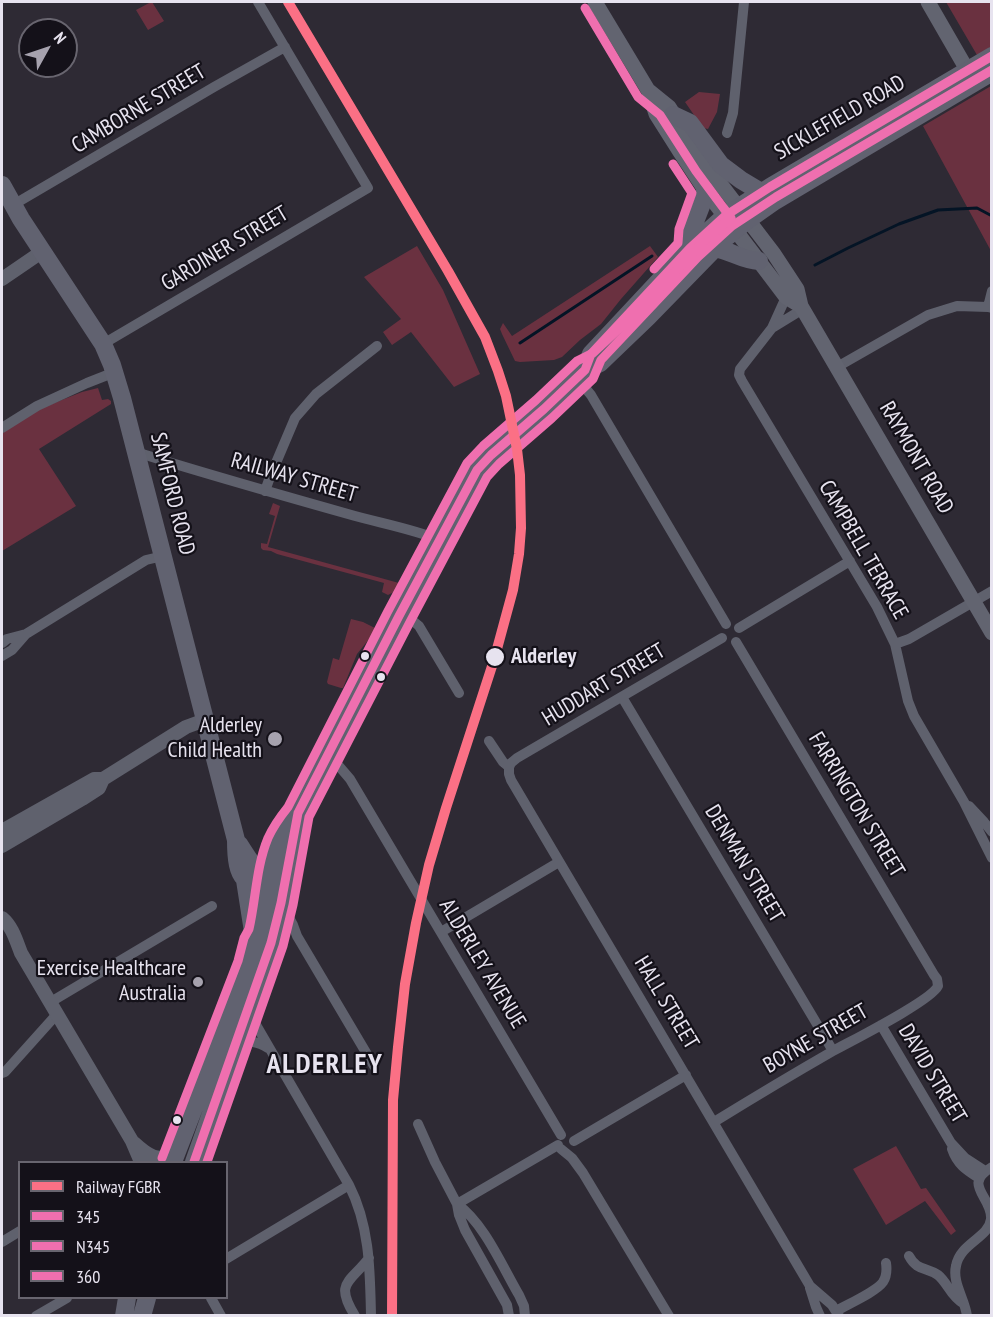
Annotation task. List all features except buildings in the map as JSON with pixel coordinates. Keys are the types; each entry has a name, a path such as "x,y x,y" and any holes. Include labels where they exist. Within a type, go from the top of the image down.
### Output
{"main road":[{"path":"595,2 648,90 656,114 680,152 705,190 737,218"},
{"path":"928,2 971,76"},
{"path":"971,76 992,56"},
{"path":"971,76 992,72"},
{"name":"SICKLEFIELD ROAD","path":"737,218 761,192 971,76"},
{"name":"SICKLEFIELD ROAD","path":"737,218 775,201 971,76"},
{"path":"648,90 669,107 737,218"},
{"path":"674,115 690,123 721,165 761,192"},
{"name":"SAMFORD ROAD","path":"2,185 103,344 115,372 236,840 267,890"},
{"path":"690,248 691,232 702,205 705,190"},
{"path":"581,374 591,354 690,248 737,218"},
{"path":"175,1158 243,982 267,890 298,813 399,616 480,466 581,374 600,363 620,344 714,248 737,218"},
{"name":"RAYMONT ROAD","path":"737,218 759,261 786,297 802,307"},
{"name":"RAYMONT ROAD","path":"737,218 769,248 791,280 802,307 992,633"},
{"path":"714,248 729,252 746,261 759,261"},
{"path":"194,1161 273,935 267,890"},
{"path":"124,1316 128,1299"},
{"path":"142,1316 147,1299"}],"street":[{"path":"258,2 285,47"},
{"path":"727,133 733,113 744,2"},
{"name":"GARDINER STREET","path":"103,344 208,280 368,188 285,47"},
{"name":"CAMBORNE STREET","path":"13,205 285,47"},
{"path":"2,279 43,251"},
{"path":"837,367 928,315 957,306 990,308 992,291"},
{"name":"CAMPBELL TERRACE","path":"786,297 772,328 740,369 739,375 877,607 895,644 908,701 914,716 964,802 992,858"},
{"name":"CAMPBELL TERRACE","path":"772,328 802,307"},
{"path":"265,490 295,418 316,394 377,346"},
{"path":"2,428 37,406 87,382 115,372"},
{"path":"581,374 591,395 726,624"},
{"name":"RAILWAY STREET","path":"136,452 356,517 410,529 440,540"},
{"path":"2,643 7,639 26,634 146,560 163,555"},
{"path":"739,628 850,561"},
{"path":"895,644 909,639 992,591"},
{"path":"399,616 413,621 418,626 459,693"},
{"path":"733,623 739,628 740,635 736,642 728,643 722,638 721,630 726,624 733,623"},
{"path":"2,656 12,650 26,634"},
{"name":"HUDDART STREET","path":"509,767 518,758 722,638"},
{"name":"FARRINGTON STREET","path":"736,642 934,975 937,982 936,989"},
{"name":"DENMAN STREET","path":"622,697 832,1051"},
{"path":"2,831 94,779 103,779 186,727 205,720"},
{"name":"HALL STREET","path":"489,741 509,767 511,780 810,1286 820,1316"},
{"name":"ALDERLEY AVENUE","path":"326,759 338,765 347,775 441,932 560,1143 583,1173 669,1316"},
{"path":"2,846 99,788 103,779"},
{"name":"CAMPBELL TERRACE","path":"964,802 992,832"},
{"path":"441,932 560,862"},
{"path":"267,890 294,927 297,936 374,1065"},
{"path":"2,1073 53,1009 212,906"},
{"path":"2,918 12,931 21,953 142,1159 175,1158"},
{"path":"2,929 21,953"},
{"path":"273,935 285,931 297,936"},
{"name":"BOYNE STREET","path":"714,1122 832,1051 881,1025 936,989"},
{"path":"248,1011 356,1200 362,1217 369,1258 371,1316"},
{"name":"DAVID STREET","path":"881,1025 951,1143 957,1161 966,1169 985,1172 979,1187 987,1205 990,1223"},
{"path":"237,1042 258,1042 268,1048"},
{"path":"457,1204 560,1143 568,1134 572,1136 574,1142 686,1075"},
{"path":"418,1124 457,1204 465,1230 506,1302 509,1316"},
{"name":"ALDERLEY AVENUE","path":"574,1142 583,1173"},
{"path":"228,1258 349,1185"},
{"path":"457,1204 471,1215 479,1226 519,1295 525,1316"},
{"path":"966,1310 956,1282 956,1264 965,1248 990,1223"},
{"path":"2,1242 18,1232"},
{"path":"909,1256 916,1265 940,1276 966,1310"},
{"path":"355,1316 346,1300 345,1287 369,1258"},
{"path":"838,1313 882,1284 886,1275 886,1263"},
{"name":"HALL STREET","path":"810,1286 838,1313"},
{"path":"36,1316 65,1299"},
{"path":"212,1299 221,1316"}],"shaded area":[{"path":"152,2 164,21 148,30 136,10"},
{"path":"946,2 991,2 991,79"},
{"path":"991,86 991,251 923,126"},
{"path":"699,92 720,94 717,112 708,129 703,128 685,102"},
{"path":"417,246 443,290 480,374 454,387 411,332 392,345 383,332 401,319 364,277"},
{"path":"650,246 658,257 601,324 562,357 554,360 515,361 500,329 503,323 512,336"},
{"path":"98,388 102,400 108,399 111,404 39,449 76,506 2,551 2,433 39,409"},
{"path":"273,503 280,506 268,547 399,583 394,592 388,595 382,592 384,583 263,550 261,543 267,544 275,516 269,514"},
{"path":"351,619 375,628 357,654 343,688 341,688 327,682 333,658 339,660"},
{"path":"896,1146 921,1189 926,1188 956,1231 951,1235 925,1201 886,1225 853,1169"}],"waterway":[{"path":"815,265 899,224 938,210 977,208 992,216"},
{"path":"520,343 652,256"}],"rail line":[{"name":"FGBR","path":"288,2 485,337 506,396 520,475 521,528 513,590 494,660 429,865 405,984 393,1100 392,1316"}],"transit line":[{"name":"360","path":"162,1158 249,929 259,872 268,838 288,807 467,463 577,361 593,353 640,309 705,240 731,218 696,171 660,115 638,97 585,8"},
{"name":"345","path":"194,1161 271,943 298,813 477,470 585,370 591,354 690,248 725,216 992,56"},
{"name":"N345","path":"207,1161 283,946 309,817 487,477 593,379 601,360 698,257 732,226 776,197 992,70"},
{"name":"360","path":"654,269 678,243 679,229 692,193 673,164"}],"place":[{"name":"Alderley","path":"495,657"},
{"name":"Alderley Child Health","path":"275,739"},
{"name":"Exercise Healthcare Australia","path":"198,982"}],"district":[{"name":"ALDERLEY","path":"325,1065"}]}
